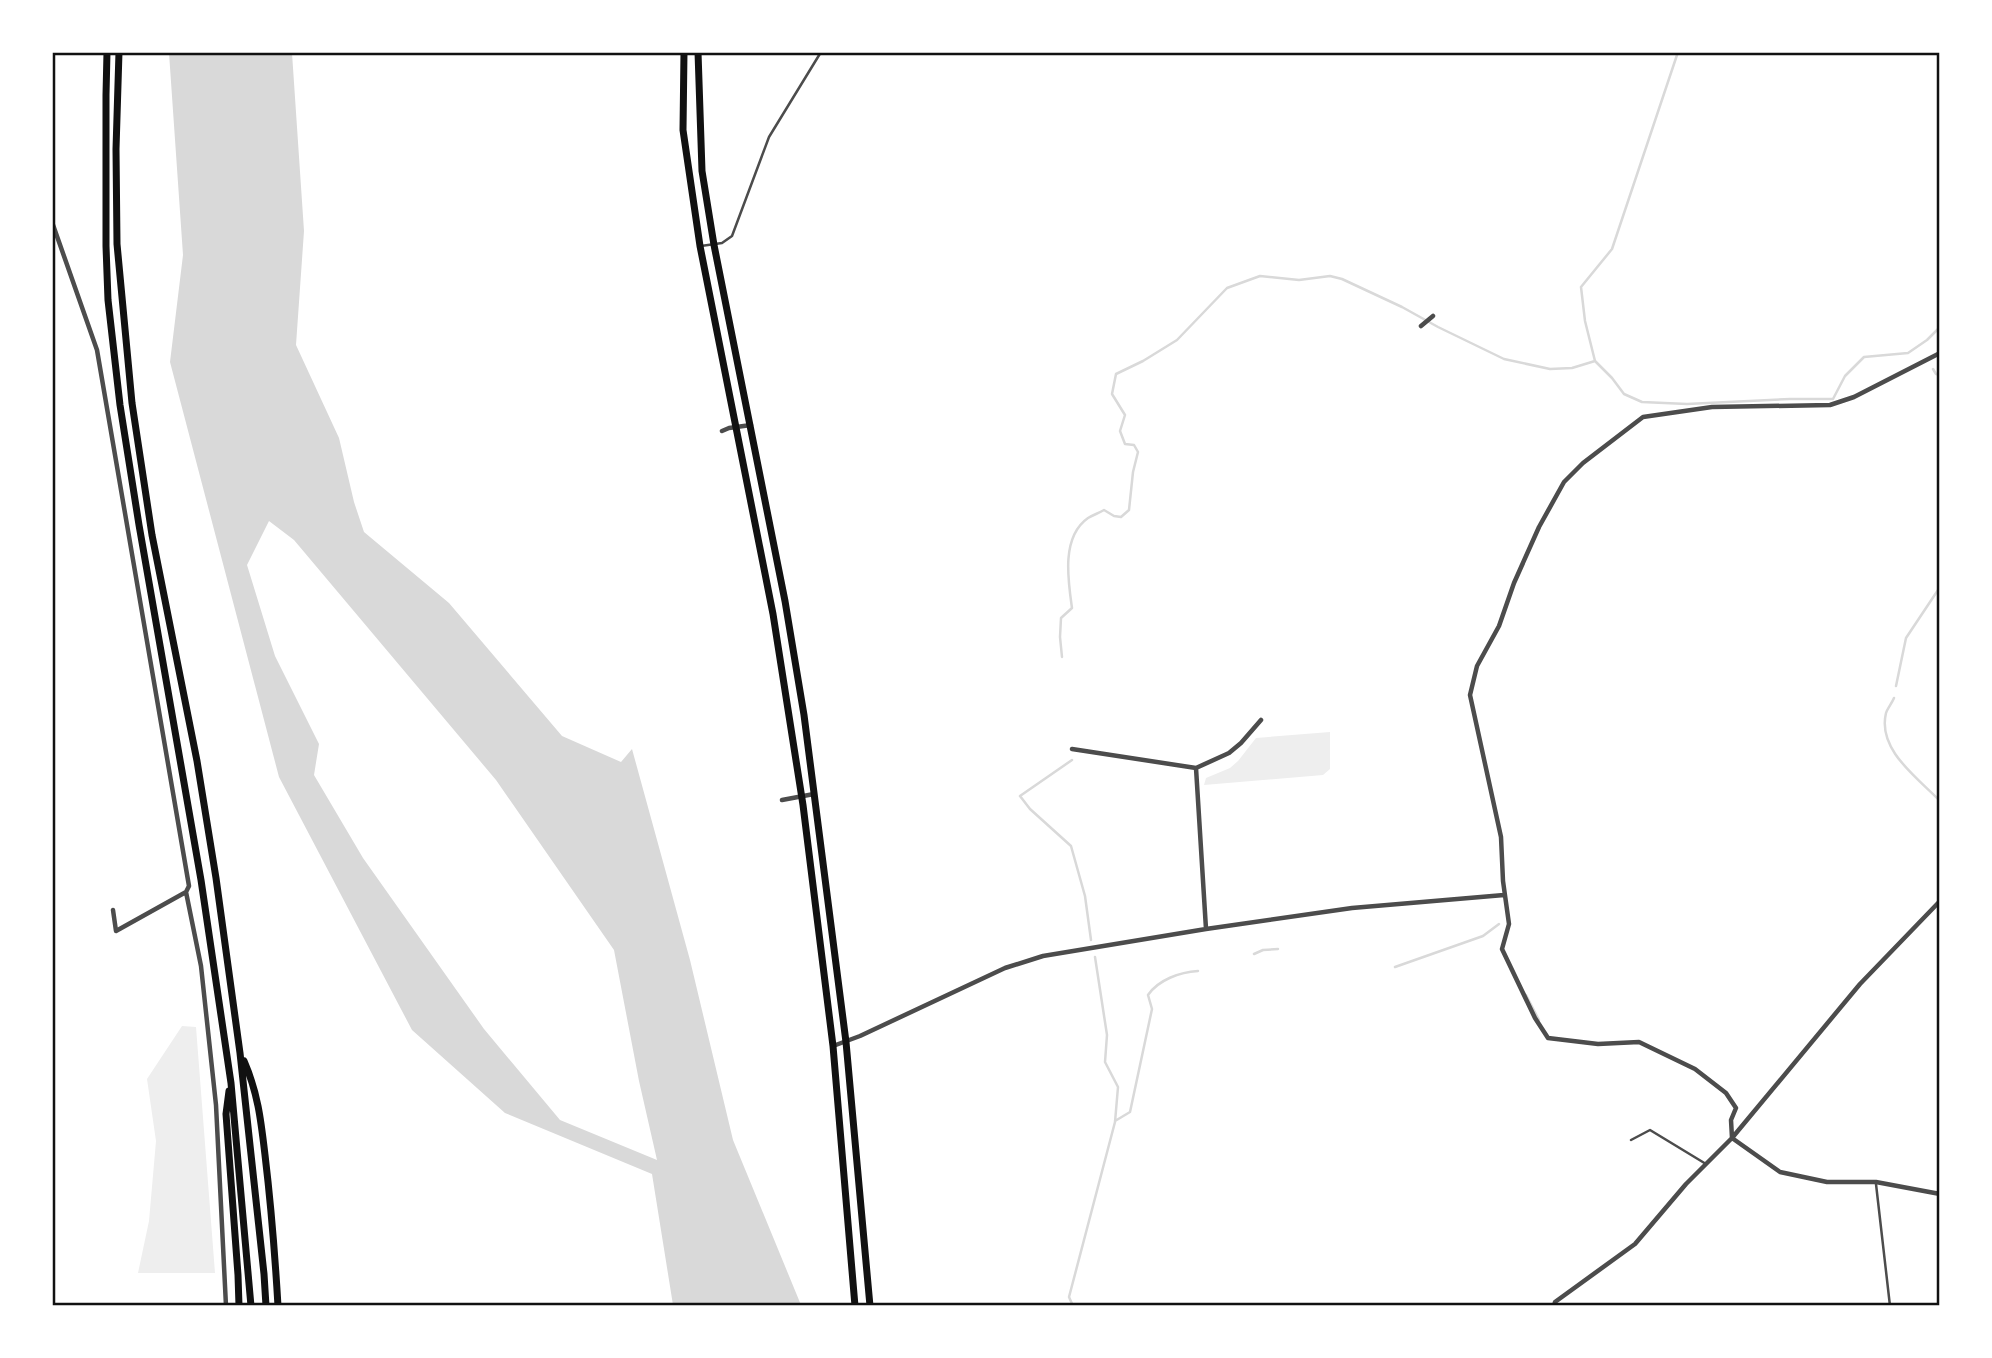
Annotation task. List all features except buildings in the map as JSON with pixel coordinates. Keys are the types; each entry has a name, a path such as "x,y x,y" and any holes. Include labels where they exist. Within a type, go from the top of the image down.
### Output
{"main road":[{"path":"107,52 106,246 108,300 120,405 201,880 231,1083 251,1306"},
{"path":"119,52 117,244 132,403 152,535 197,761 240,1053 266,1306"},
{"path":"684,52 683,130 700,246 773,614 802,797 833,1046 855,1306"},
{"path":"698,52 702,171 785,601 815,794 846,1042 870,1306"},
{"path":"240,1053 254,1084 259,1105 272,1207 278,1306"},
{"path":"231,1083 226,1114 239,1306"}],"street":[{"path":"52,222 97,350 189,886 186,891 116,931 113,910"},
{"path":"1421,326 1433,316"},
{"path":"1732,1138 1731,1120 1736,1108 1726,1093 1695,1069 1639,1042 1598,1044 1548,1038 1535,1018 1502,949 1508,924 1501,836 1471,695 1477,666 1499,626 1514,583 1539,527 1564,482 1583,463 1643,417 1712,407 1830,405 1854,397 1940,353"},
{"path":"722,431 751,425"},
{"path":"1072,749 1196,768 1228,753 1241,743 1261,720"},
{"path":"1196,768 1206,929"},
{"path":"782,800 815,794"},
{"path":"186,891 201,966 216,1105 226,1306"},
{"path":"833,1046 1005,968 1043,957 1206,929 1352,908 1504,895"},
{"path":"1554,1306 1634,1244 1686,1184 1732,1138 1860,984 1940,901"},
{"path":"1732,1138 1780,1171 1827,1182 1876,1182 1940,1194"}],"lane":[{"path":"700,246 722,243 732,236 769,137 821,52"},
{"path":"1631,1140 1650,1130 1706,1164"},
{"path":"1876,1182 1890,1306"}],"shaded area":[{"path":"169,53 292,53 304,231 296,345 339,438 364,532 449,603 562,736 621,762 632,749 690,960 733,1140 801,1305 673,1305 652,1174 505,1113 412,1030 279,777 170,362 183,255","holes":["269,521 294,540 496,780 614,950 657,1160 560,1120 484,1029 363,858 314,775 319,744 275,656 247,565"]},
{"path":"1330,732 1330,769 1323,775 1204,785 1206,778 1230,768 1238,761 1256,738"},
{"path":"182,1026 196,1027 215,1273 138,1273 149,1221 156,1141 147,1079"}],"waterway":[{"path":"1595,361 1585,321 1581,287 1612,249 1678,52"},
{"path":"1062,657 1061,618 1072,608 1068,560 1074,536 1079,526 1088,518 1104,510 1121,517 1129,510 1138,452 1134,445 1125,444 1120,431 1125,415 1112,394 1116,374 1177,340 1227,288 1260,276 1299,280 1330,276 1342,279 1504,359 1550,369 1572,368 1595,361 1624,394 1642,402 1687,404 1833,399 1845,376 1864,357 1908,353 1940,327"},
{"path":"1933,369 1940,375"},
{"path":"1896,686 1906,638 1940,587"},
{"path":"1894,698 1886,713 1885,726 1893,751 1940,801"},
{"path":"1072,760 1020,796 1030,809 1071,846 1085,896 1091,940"},
{"path":"1395,967 1483,936 1499,924"},
{"path":"1254,954 1278,949"},
{"path":"1073,1306 1069,1297 1115,1122 1118,1087 1105,1062 1107,1035 1095,957"},
{"path":"1115,1121 1130,1112 1152,1009 1148,995 1157,985 1170,978 1198,971"},
{"path":"1526,995 1539,1020"}]}
